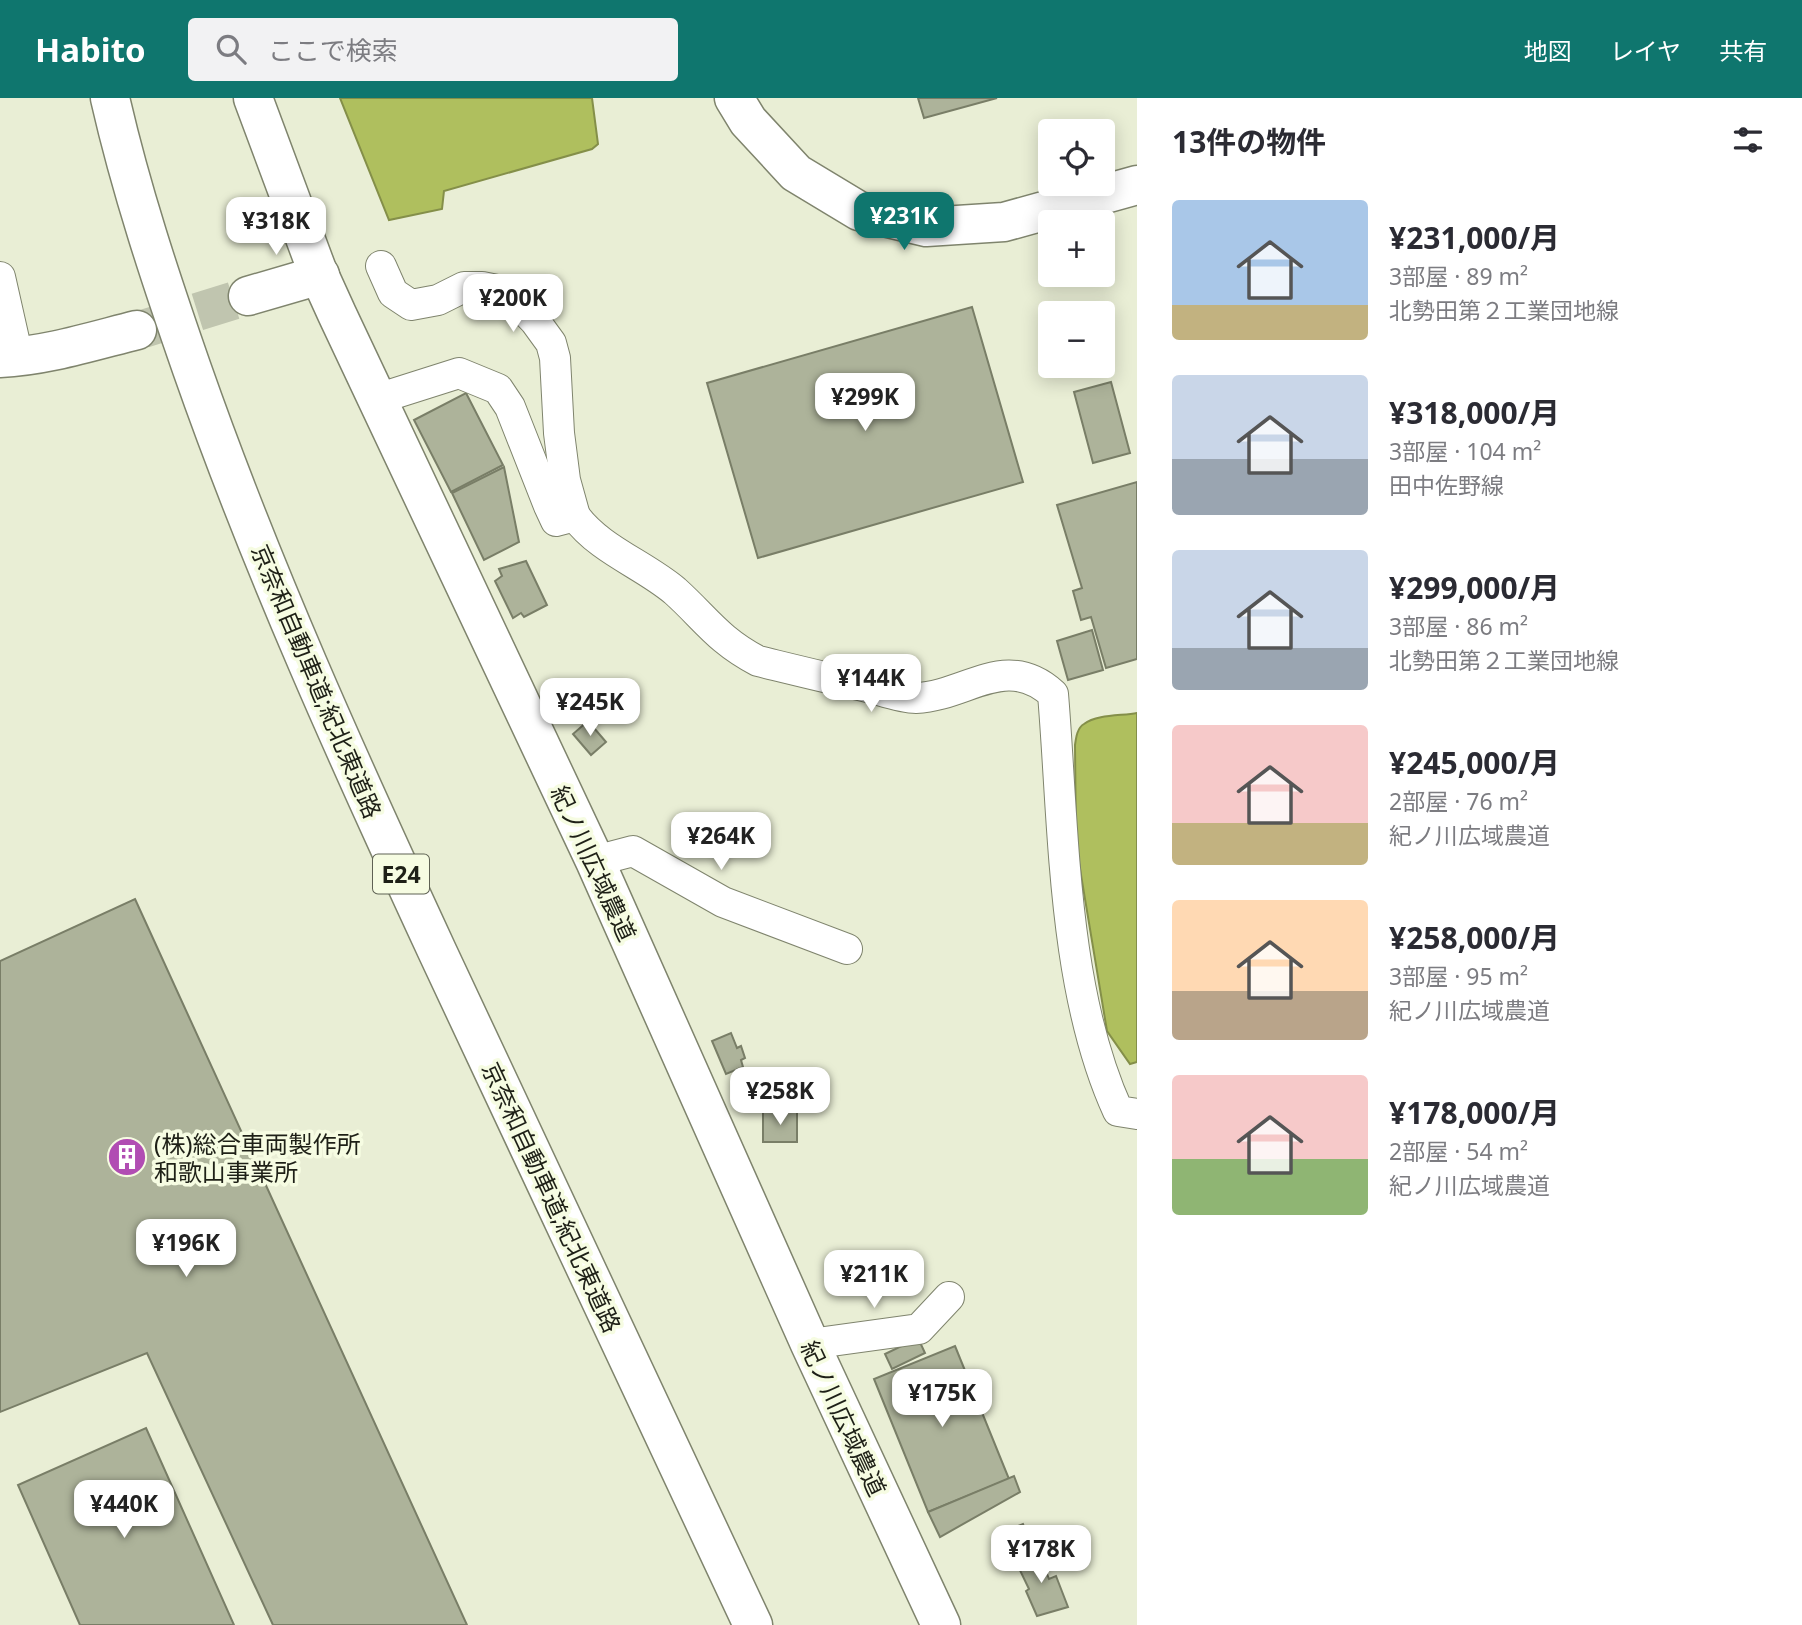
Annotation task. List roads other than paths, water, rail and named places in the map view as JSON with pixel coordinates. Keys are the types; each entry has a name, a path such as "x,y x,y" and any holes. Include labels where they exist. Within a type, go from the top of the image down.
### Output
{"main road":[{"name":"京奈和自動車道;紀北東道路","path":"110,98 156,265 267,570 330,718 407,886 753,1625"},
{"name":"紀ノ川広域農道","path":"253,98 320,275 595,860 810,1344 941,1625"},
{"path":"734,98 748,121 796,173 859,211 926,227 1004,222 1137,185"},
{"path":"247,296 320,275"},
{"path":"9,358 138,330"}],"street":[{"path":"381,266 393,293 411,305 438,300 464,287 482,287 507,292 535,320 551,343 555,358 559,433 565,480 575,516 587,532 673,590 737,650 758,661 913,698 953,691 988,677 1011,674 1024,675 1041,682 1053,694 1073,940 1081,987 1106,1085 1118,1111 1137,1114"},
{"path":"0,277 9,358"},
{"path":"377,399 459,373 498,389 510,407 556,521 575,516"},
{"path":"595,860 633,851 723,902 847,949"},
{"path":"810,1344 919,1329 949,1297"}],"tunnel":[{"path":"143,329 248,296"}],"place":[{"name":"(株)総合車両製作所 和歌山事業所","path":"127,1157"}]}
